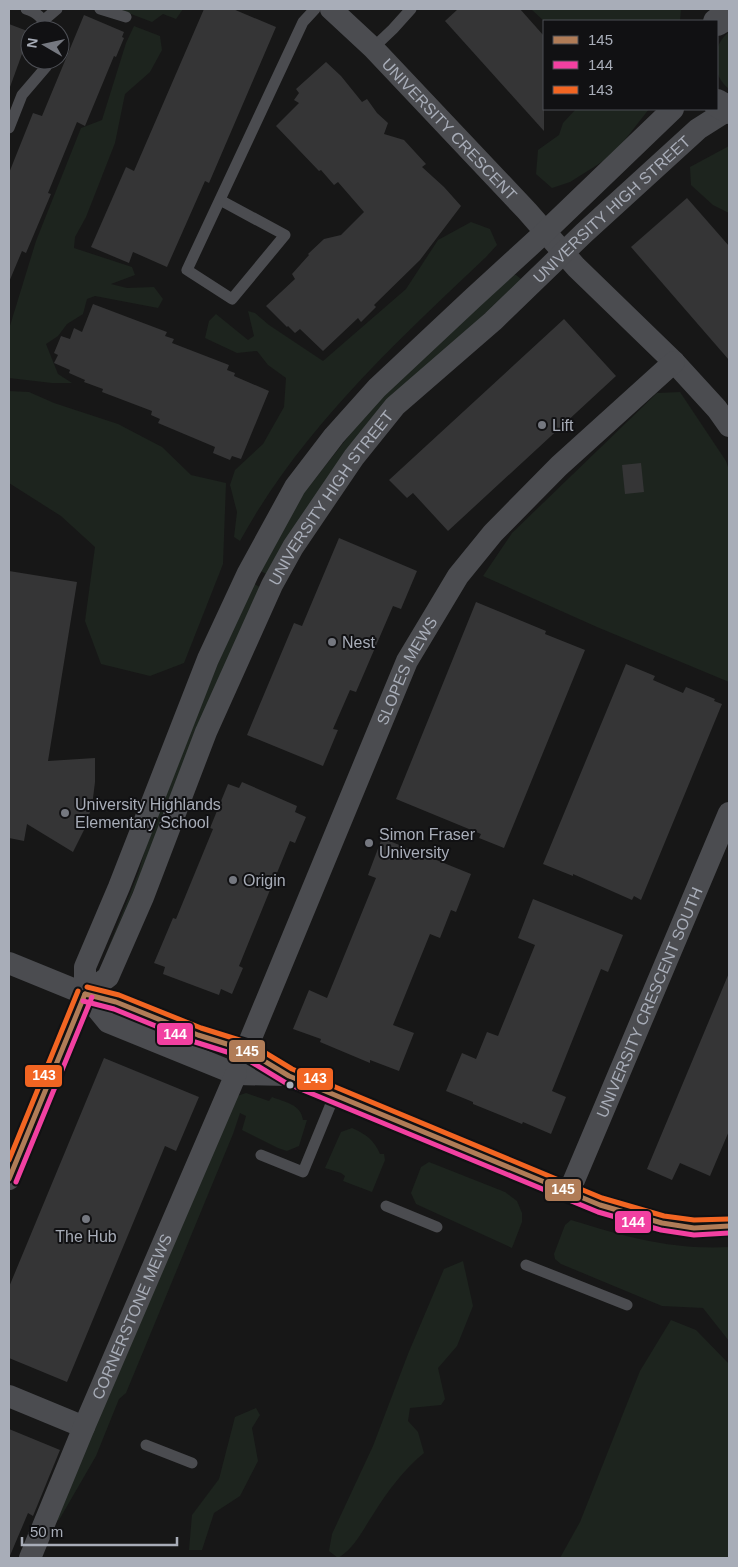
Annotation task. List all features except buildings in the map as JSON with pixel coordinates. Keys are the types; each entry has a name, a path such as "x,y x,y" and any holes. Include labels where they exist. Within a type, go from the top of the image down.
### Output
{"street":[{"name":"UNIVERSITY CRESCENT","path":"331,9 373,48 564,253"},
{"path":"718,21 729,15"},
{"name":"UNIVERSITY HIGH STREET","path":"85,994 108,977 143,896 206,732 272,586 293,547 354,456 396,406 493,322 564,253 698,129 725,108"},
{"name":"UNIVERSITY HIGH STREET","path":"9,1179 85,994 85,967 119,887 208,659 248,572 295,487 334,436 377,388 546,232 672,110"},
{"path":"564,253 674,362 717,409 729,426"},
{"name":"SLOPES MEWS","path":"246,1050 407,661 458,576 493,533 559,466 674,362"},
{"name":"UNIVERSITY CRESCENT SOUTH","path":"569,1192 588,1151 729,813"},
{"path":"9,963 85,994 116,1002 198,1035 246,1050 289,1076 600,1205 662,1223 694,1228 729,1226"},
{"path":"85,994 108,1022 236,1074 289,1076"},
{"name":"CORNERSTONE MEWS","path":"30,1558 84,1427 236,1074"},
{"path":"9,1396 84,1427"}],"lane":[{"path":"26,9 36,13 42,20"},
{"path":"50,20 58,9"},
{"path":"100,9 126,17"},
{"path":"220,200 286,235 232,299 188,270 220,200 303,22 314,9"},
{"path":"373,48 394,29 411,9"},
{"path":"9,128 22,95 43,70"},
{"path":"262,1155 304,1172 335,1094"},
{"path":"386,1206 437,1227"},
{"path":"526,1265 627,1305"},
{"path":"146,1444 192,1463"}],"shaded area":[{"path":"118,9 183,9 176,19 163,14 152,22"},
{"path":"531,9 681,9 680,20 543,20"},
{"path":"134,26 160,36 162,50 150,72 125,94 115,143 86,217 75,237 74,248 132,267 135,275 111,284 127,288 154,287 163,299 158,308 95,296 87,299 83,314 67,324 58,336 46,344 58,374 72,383 52,383 9,378 9,329 36,241 81,128 102,120 126,43"},
{"path":"729,32 729,89 718,74 718,47"},
{"path":"575,110 648,110 613,155 570,182 552,188 536,174 538,150 559,135 563,123"},
{"path":"729,146 729,213 713,205 691,185 690,167"},
{"path":"471,222 490,229 497,245 384,355 320,425 264,501 240,541 234,537 237,512 230,485 235,470 263,444 284,407 286,378 268,365 257,351 237,353 205,338 209,321 216,314 248,340 254,336 248,311 255,313 269,325 323,361 406,289 438,240"},
{"path":"513,275 521,279 406,389 268,575 257,569 296,503 355,428 385,394"},
{"path":"9,391 29,392 54,403 118,424 162,447 191,475 226,483 223,564 184,663 150,676 101,664 85,621 95,547 61,516 9,483"},
{"path":"680,392 726,461 729,470 729,682 597,627 483,576 512,533 657,393"},
{"path":"251,582 261,588 103,961 138,874 152,826"},
{"path":"246,1093 269,1101 272,1097 291,1104 299,1110 303,1120 307,1120 299,1146 287,1151 242,1130 246,1116 240,1113 126,1393 119,1399 96,1456 59,1520 55,1520 237,1096"},
{"path":"352,1128 369,1138 380,1154 384,1154 385,1160 372,1192 343,1181 345,1176 341,1173 325,1168 341,1132"},
{"path":"429,1162 505,1192 517,1201 522,1213 522,1222 512,1248 416,1204 411,1193 421,1167"},
{"path":"571,1220 649,1241 688,1246 729,1247 729,1341 703,1308 662,1306 561,1264 555,1259 554,1254 565,1225"},
{"path":"463,1261 473,1306 457,1346 438,1368 445,1399 441,1405 410,1408 408,1421 418,1432 424,1453 396,1481 354,1544 338,1558 329,1551 332,1534 373,1446 408,1354 444,1269"},
{"path":"671,1320 696,1330 729,1364 729,1558 560,1558 580,1522 640,1371"},
{"path":"256,1408 260,1415 252,1428 258,1461 240,1496 214,1513 202,1550 189,1550 192,1515 219,1479 235,1417"}],"transit line":[{"name":"143","path":"87,987 119,995 201,1028 249,1043 292,1069 602,1198 664,1216 694,1220 729,1219"},
{"name":"143","path":"9,1160 78,991"},
{"name":"145","path":"85,994 116,1002 198,1035 246,1050 289,1076 600,1205 662,1223 694,1228 729,1226"},
{"name":"145","path":"9,1179 85,994"},
{"name":"144","path":"16,1182 92,997"},
{"name":"144","path":"83,1001 114,1009 195,1042 243,1057 286,1083 598,1212 661,1230 694,1235 729,1233"}],"place":[{"name":"Lift","path":"542,425"},
{"name":"Nest","path":"332,642"},
{"name":"University Highlands Elementary School","path":"65,813"},
{"name":"Simon Fraser University","path":"369,843"},
{"name":"Origin","path":"233,880"},
{"name":"The Hub","path":"86,1219"}]}
